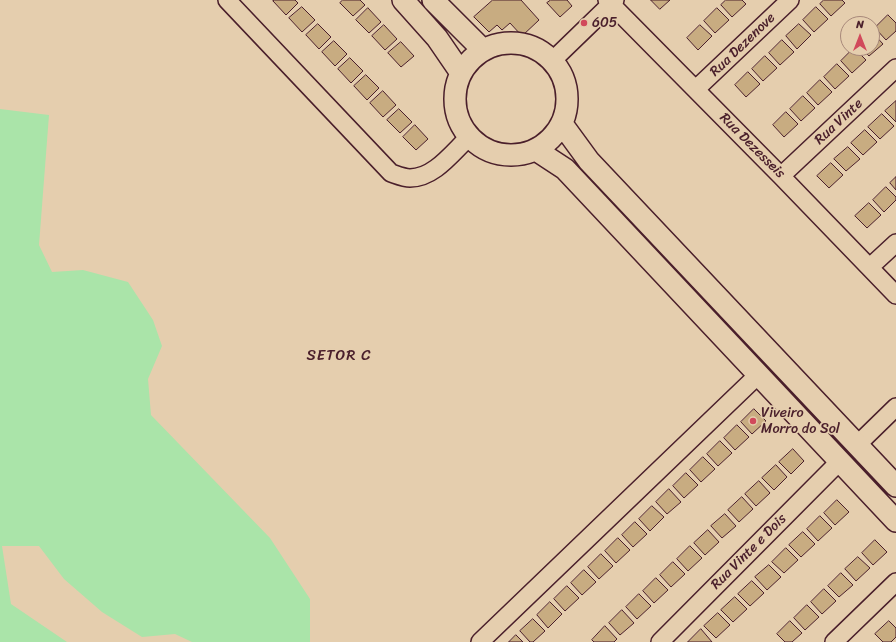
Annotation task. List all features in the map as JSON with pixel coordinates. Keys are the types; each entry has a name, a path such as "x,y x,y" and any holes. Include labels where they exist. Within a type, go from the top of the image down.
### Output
{"street":[{"path":"227,0 392,173 408,178 421,177 431,172 469,137"},
{"path":"403,0 437,38 461,73"},
{"path":"433,0 483,50"},
{"name":"Rua Dezenove","path":"696,89 790,0"},
{"path":"552,61 611,1"},
{"name":"Rua Dezesseis","path":"611,1 896,295"},
{"path":"502,44 520,44 537,50 552,61 561,74 566,90 567,106 562,124 551,139 536,150 519,154 500,155 483,149 469,137 460,124 455,110 454,94 461,73 468,62 483,50 502,44"},
{"name":"Rua Vinte","path":"781,176 896,68"},
{"path":"562,124 589,161 896,486"},
{"path":"536,150 565,169 758,376 896,521"},
{"path":"870,267 896,243"},
{"path":"480,642 758,376"},
{"path":"857,445 896,407"},
{"name":"Rua Vinte e Dois","path":"660,642 839,462"},
{"path":"834,642 896,582"}],"green space":[{"path":"0,109 49,115 39,245 52,272 83,270 128,282 153,320 162,346 148,379 151,415 270,538 310,599 310,642 192,642 175,634 142,637 102,612 64,579 39,546 2,546 11,604 67,642 0,642"}],"building":[{"path":"295,0 298,3 286,15 273,1"},
{"path":"343,0 360,0 365,5 353,16 340,3"},
{"path":"493,0 521,0 539,20 522,36 510,23 502,30 497,25 489,32 474,17"},
{"path":"551,0 567,0 572,6 560,17 547,3"},
{"path":"651,0 670,0 660,9"},
{"path":"726,0 742,0 746,4 732,17 721,5"},
{"path":"824,0 842,0 845,3 831,16 820,4"},
{"path":"302,7 315,20 302,32 289,18"},
{"path":"816,7 828,19 814,32 803,20"},
{"path":"368,8 381,22 369,33 356,20"},
{"path":"717,8 729,20 715,33 704,21"},
{"path":"888,15 896,23 896,31 886,40 880,33 880,23"},
{"path":"318,24 331,37 319,49 306,35"},
{"path":"799,24 811,35 797,49 786,36"},
{"path":"384,25 397,39 385,50 372,36"},
{"path":"700,25 712,36 698,50 687,38"},
{"path":"782,40 794,52 780,65 769,53"},
{"path":"334,41 347,54 335,66 322,52"},
{"path":"401,42 414,56 401,67 388,53"},
{"path":"765,56 777,68 763,81 752,69"},
{"path":"846,56 862,56 866,60 852,73 841,61"},
{"path":"350,58 363,71 351,83 338,69"},
{"path":"837,64 849,76 835,89 824,77"},
{"path":"748,72 760,84 746,97 735,85"},
{"path":"366,75 379,88 367,100 354,86"},
{"path":"820,80 832,92 818,105 807,93"},
{"path":"383,91 396,105 383,117 370,103"},
{"path":"803,96 815,108 801,121 790,109"},
{"path":"896,101 896,122 885,111"},
{"path":"399,109 412,122 400,133 387,120"},
{"path":"786,112 798,124 784,137 773,125"},
{"path":"882,114 894,126 880,139 868,127"},
{"path":"415,125 428,139 416,150 403,137"},
{"path":"865,130 877,142 863,155 851,143"},
{"path":"848,147 860,159 846,171 834,159"},
{"path":"831,163 843,175 829,188 817,176"},
{"path":"896,177 896,190 890,183"},
{"path":"886,187 896,197 896,200 884,212 873,200"},
{"path":"869,203 881,215 867,228 855,216"},
{"name":"Viveiro Morro do Sol","path":"754,409 766,421 752,434 741,422"},
{"path":"737,425 749,437 735,450 724,438"},
{"path":"720,441 732,453 718,466 707,454"},
{"path":"793,449 804,461 791,474 779,462"},
{"path":"703,457 715,469 701,482 690,470"},
{"path":"776,465 787,477 774,490 762,478"},
{"path":"686,473 698,485 684,498 673,486"},
{"path":"759,481 770,493 756,506 745,494"},
{"path":"669,489 681,502 667,514 656,502"},
{"path":"742,497 753,509 739,522 728,510"},
{"path":"837,500 849,512 835,525 824,513"},
{"path":"652,506 664,517 650,531 639,519"},
{"path":"725,514 736,526 722,538 711,526"},
{"path":"820,516 832,528 818,541 807,529"},
{"path":"635,522 647,534 633,547 622,535"},
{"path":"708,530 719,542 705,555 694,543"},
{"path":"803,532 815,544 801,557 789,545"},
{"path":"618,538 630,550 616,563 605,551"},
{"path":"875,540 887,552 873,565 862,553"},
{"path":"690,546 702,558 688,571 677,559"},
{"path":"786,548 798,560 784,573 772,562"},
{"path":"601,554 613,566 599,579 588,567"},
{"path":"858,557 870,568 856,581 845,569"},
{"path":"673,562 685,574 671,587 660,575"},
{"path":"769,565 781,577 767,590 755,577"},
{"path":"584,570 596,582 582,595 571,583"},
{"path":"841,573 853,585 839,597 828,586"},
{"path":"656,578 668,590 654,603 643,591"},
{"path":"752,581 764,593 750,606 738,594"},
{"path":"567,586 579,598 565,611 554,599"},
{"path":"824,589 836,601 822,614 811,602"},
{"path":"639,594 651,606 637,619 626,607"},
{"path":"735,597 747,609 733,622 721,610"},
{"path":"550,602 562,614 548,628 537,615"},
{"path":"807,605 819,617 805,630 794,618"},
{"path":"622,610 634,623 620,635 609,623"},
{"path":"718,613 730,625 716,638 704,626"},
{"path":"533,619 545,631 533,642 530,642 520,631"},
{"path":"790,621 802,633 792,642 785,642 777,634"},
{"path":"889,621 896,628 896,637 891,642 883,642 875,634"},
{"path":"605,626 617,639 614,642 594,642 592,640"},
{"path":"701,629 712,642 688,642"},
{"path":"516,635 523,642 509,642"}],"place":[{"name":"605","path":"584,23"},
{"name":"Viveiro Morro do Sol","path":"753,421"}],"district":[{"name":"SETOR C","path":"339,356"}]}
